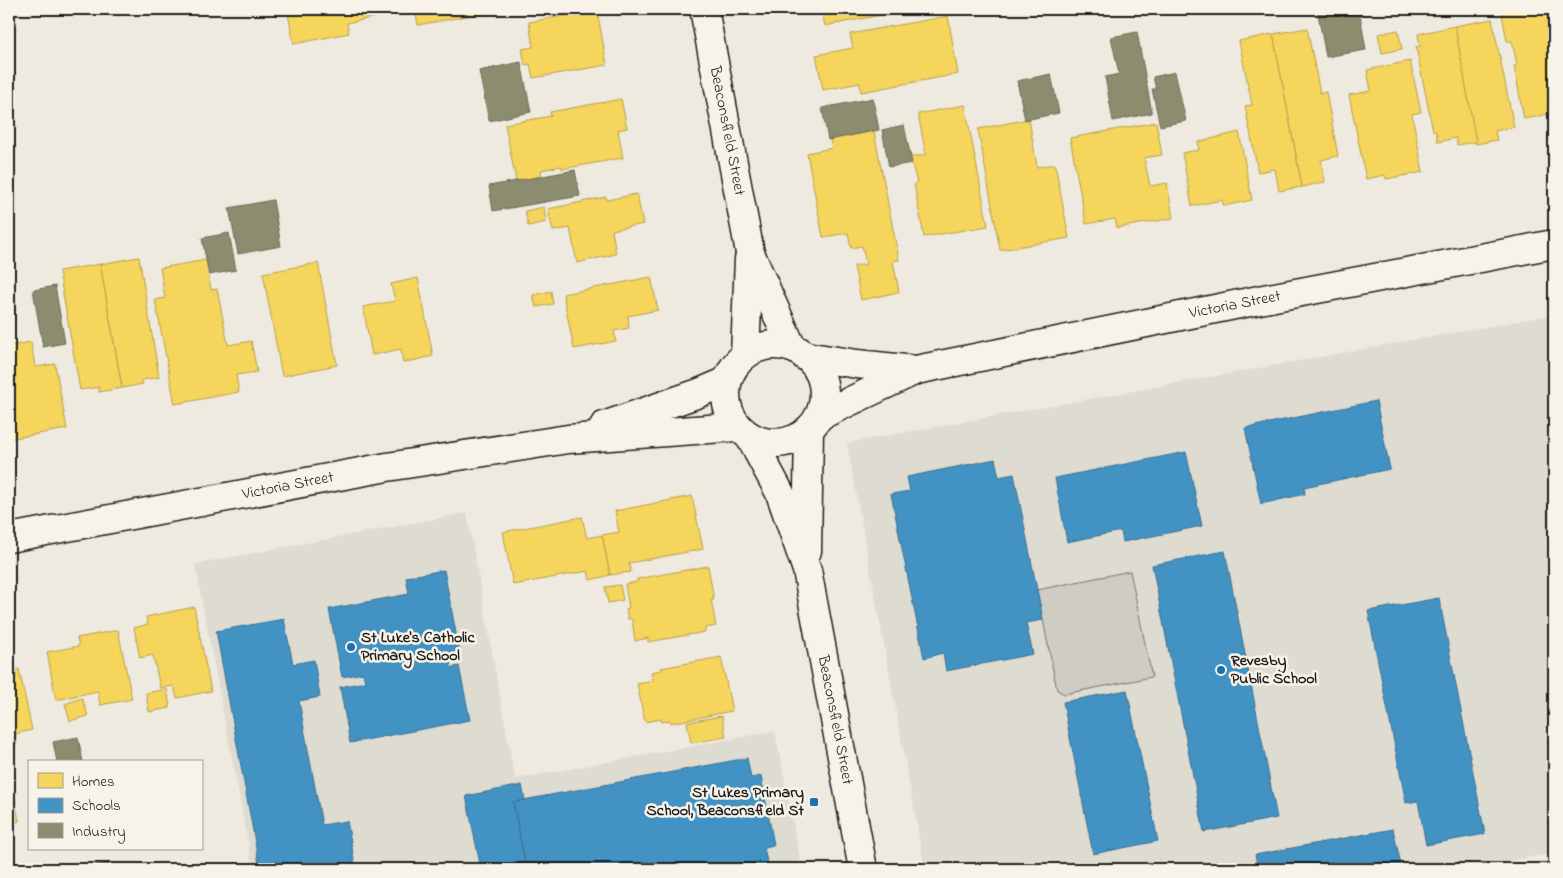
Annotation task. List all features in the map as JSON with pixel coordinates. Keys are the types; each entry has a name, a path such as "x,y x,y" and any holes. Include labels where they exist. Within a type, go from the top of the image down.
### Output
{"street":[{"name":"Beaconsfield Street","path":"704,9 750,253 745,355"},
{"name":"Victoria Street","path":"814,422 916,370 1264,299 1554,244"},
{"name":"Beaconsfield Street","path":"750,253 799,352"},
{"path":"775,345 799,352 816,368 823,384 824,400 814,422 796,439 781,443 765,442 743,432 729,413 726,397 727,381 734,366 745,355 759,347 775,345"},
{"name":"Victoria Street","path":"799,352 857,364 916,370"},
{"name":"Victoria Street","path":"568,439 699,393 727,381"},
{"name":"Beaconsfield Street","path":"807,570 814,422"},
{"name":"Beaconsfield Street","path":"743,432 780,493 807,570 863,869"},
{"name":"Victoria Street","path":"9,538 387,468 568,439 743,432"}],"shaded area":[{"name":"Revesby Public School","path":"1551,315 1554,333 1554,853 1467,869 925,869 847,443"},
{"name":"St Luke's Catholic Primary School","path":"467,513 515,779 775,731 802,869 253,869 195,564"},
{"path":"1130,571 1152,677 1064,694 1057,690 1037,590"}],"building: Homes":[{"path":"287,9 405,9 406,11 347,23 349,33 294,44"},
{"path":"415,9 500,9 500,10 418,25"},
{"path":"809,9 912,9 825,26 822,12 810,14"},
{"path":"1501,9 1554,9 1554,113 1524,119 1514,66 1517,65 1512,41 1507,41"},
{"path":"597,10 607,65 533,78 530,64 525,65 522,49 533,47 529,22"},
{"path":"948,16 958,74 861,92 860,83 823,90 816,55 853,48 850,34"},
{"path":"1492,19 1514,127 1495,131 1497,140 1476,144 1455,26"},
{"path":"1455,26 1476,142 1457,145 1456,138 1438,142 1436,131 1433,131 1416,47 1420,46 1418,34"},
{"path":"1307,28 1320,93 1326,92 1338,156 1321,160 1325,182 1302,187 1273,34"},
{"path":"1398,30 1402,49 1382,53 1378,34"},
{"path":"1273,34 1302,187 1279,191 1275,169 1258,172 1245,106 1252,105 1239,41"},
{"path":"1410,61 1421,112 1412,114 1423,172 1386,179 1385,175 1366,179 1349,95 1371,91 1367,70"},
{"path":"621,99 627,128 618,130 623,158 562,169 562,166 541,170 542,177 516,181 505,124 551,116 550,112"},
{"path":"965,105 988,226 924,237 914,184 917,183 910,157 926,155 918,114"},
{"path":"1029,119 1037,167 1055,164 1069,238 1000,250 978,129"},
{"path":"1156,122 1162,155 1144,158 1150,186 1167,183 1173,218 1117,228 1115,219 1086,224 1070,138"},
{"path":"874,131 899,260 893,261 899,292 861,300 854,266 866,264 862,246 851,248 848,233 823,237 807,153 832,148 830,140"},
{"path":"1239,132 1252,200 1224,206 1222,200 1192,206 1182,153 1199,150 1198,142"},
{"path":"637,194 643,224 612,230 616,254 577,263 570,228 553,231 548,209 606,197 607,200"},
{"path":"544,207 546,222 528,226 525,211"},
{"path":"139,257 159,377 142,380 143,384 122,388 100,264"},
{"path":"206,260 211,290 217,289 228,345 251,341 257,372 236,375 239,392 175,404 155,300 165,298 160,268"},
{"path":"318,263 337,365 282,376 263,273"},
{"path":"100,264 122,388 99,392 99,387 80,390 59,271"},
{"path":"651,277 658,310 628,316 629,328 614,331 616,341 574,349 563,294"},
{"path":"418,278 433,356 403,363 401,349 372,355 363,307 395,301 391,284"},
{"path":"551,291 553,304 536,307 533,295"},
{"path":"31,342 35,367 55,364 67,429 9,439 9,346"},
{"path":"692,496 703,549 629,563 631,572 610,575 602,535 619,532 615,511"},
{"path":"582,517 587,538 602,535 610,575 590,580 588,571 513,585 503,532"},
{"path":"708,566 714,600 711,600 716,626 705,628 705,632 648,642 648,638 635,641 632,619 628,619 626,609 629,608 625,584 637,582 637,579"},
{"path":"620,585 623,600 608,603 605,587"},
{"path":"194,607 211,691 177,698 174,686 160,688 153,655 140,658 134,628 148,624 146,617"},
{"path":"118,630 132,699 100,705 98,691 56,700 47,652 79,646 77,638"},
{"path":"721,657 732,711 671,723 670,720 661,722 661,719 645,722 637,684 653,681 651,672 662,670 661,668"},
{"path":"19,669 32,730 15,734 17,744 9,745 9,671"},
{"path":"167,689 170,708 149,712 146,693"},
{"path":"82,698 88,716 70,721 65,704"},
{"path":"722,716 726,737 691,743 687,722"},
{"path":"14,794 19,821 9,823 9,795"}],"building: Schools":[{"path":"1376,401 1390,469 1304,487 1305,494 1261,504 1245,428"},
{"path":"1186,452 1202,526 1123,542 1121,531 1067,542 1055,478"},
{"path":"995,459 999,477 1014,474 1043,620 1026,623 1033,654 946,671 943,653 924,658 891,494 910,491 907,477"},
{"path":"1225,551 1277,818 1204,832 1152,565"},
{"path":"444,570 460,654 449,656 451,668 459,666 470,720 350,743 340,687 365,682 363,673 342,677 329,609 409,594 406,577"},
{"path":"1439,598 1485,834 1426,845 1418,801 1406,803 1368,611"},
{"path":"284,619 293,664 314,660 320,697 299,701 322,825 347,821 355,864 352,865 353,869 260,869 216,631"},
{"path":"1127,690 1158,841 1093,854 1063,702"},
{"path":"747,758 751,778 761,776 774,845 764,847 768,867 755,869 526,869 513,802"},
{"path":"522,785 525,800 513,802 526,869 481,869 466,796"},
{"path":"1393,829 1402,869 1258,869 1255,855"}],"building: Industry":[{"path":"1317,9 1359,9 1366,50 1326,57"},
{"path":"1137,32 1152,113 1113,121 1105,77 1119,74 1111,37"},
{"path":"521,62 531,112 489,121 479,71"},
{"path":"1175,72 1186,121 1160,126 1152,89 1156,89 1153,77"},
{"path":"1051,74 1059,113 1025,120 1017,81"},
{"path":"873,98 879,130 828,140 822,108"},
{"path":"904,125 912,163 889,167 882,130"},
{"path":"575,170 580,196 493,211 489,186"},
{"path":"273,200 281,246 238,254 229,208"},
{"path":"229,233 236,270 209,275 202,238"},
{"path":"55,286 65,343 43,347 33,290"},
{"path":"78,737 83,760 57,760 53,742"},
{"path":"109,863 110,869 73,869"}],"place":[{"name":"St Luke's Catholic Primary School","path":"351,647"},
{"name":"Revesby Public School","path":"1221,670"},
{"name":"St Lukes Primary School, Beaconsfield St","path":"814,802"}]}
